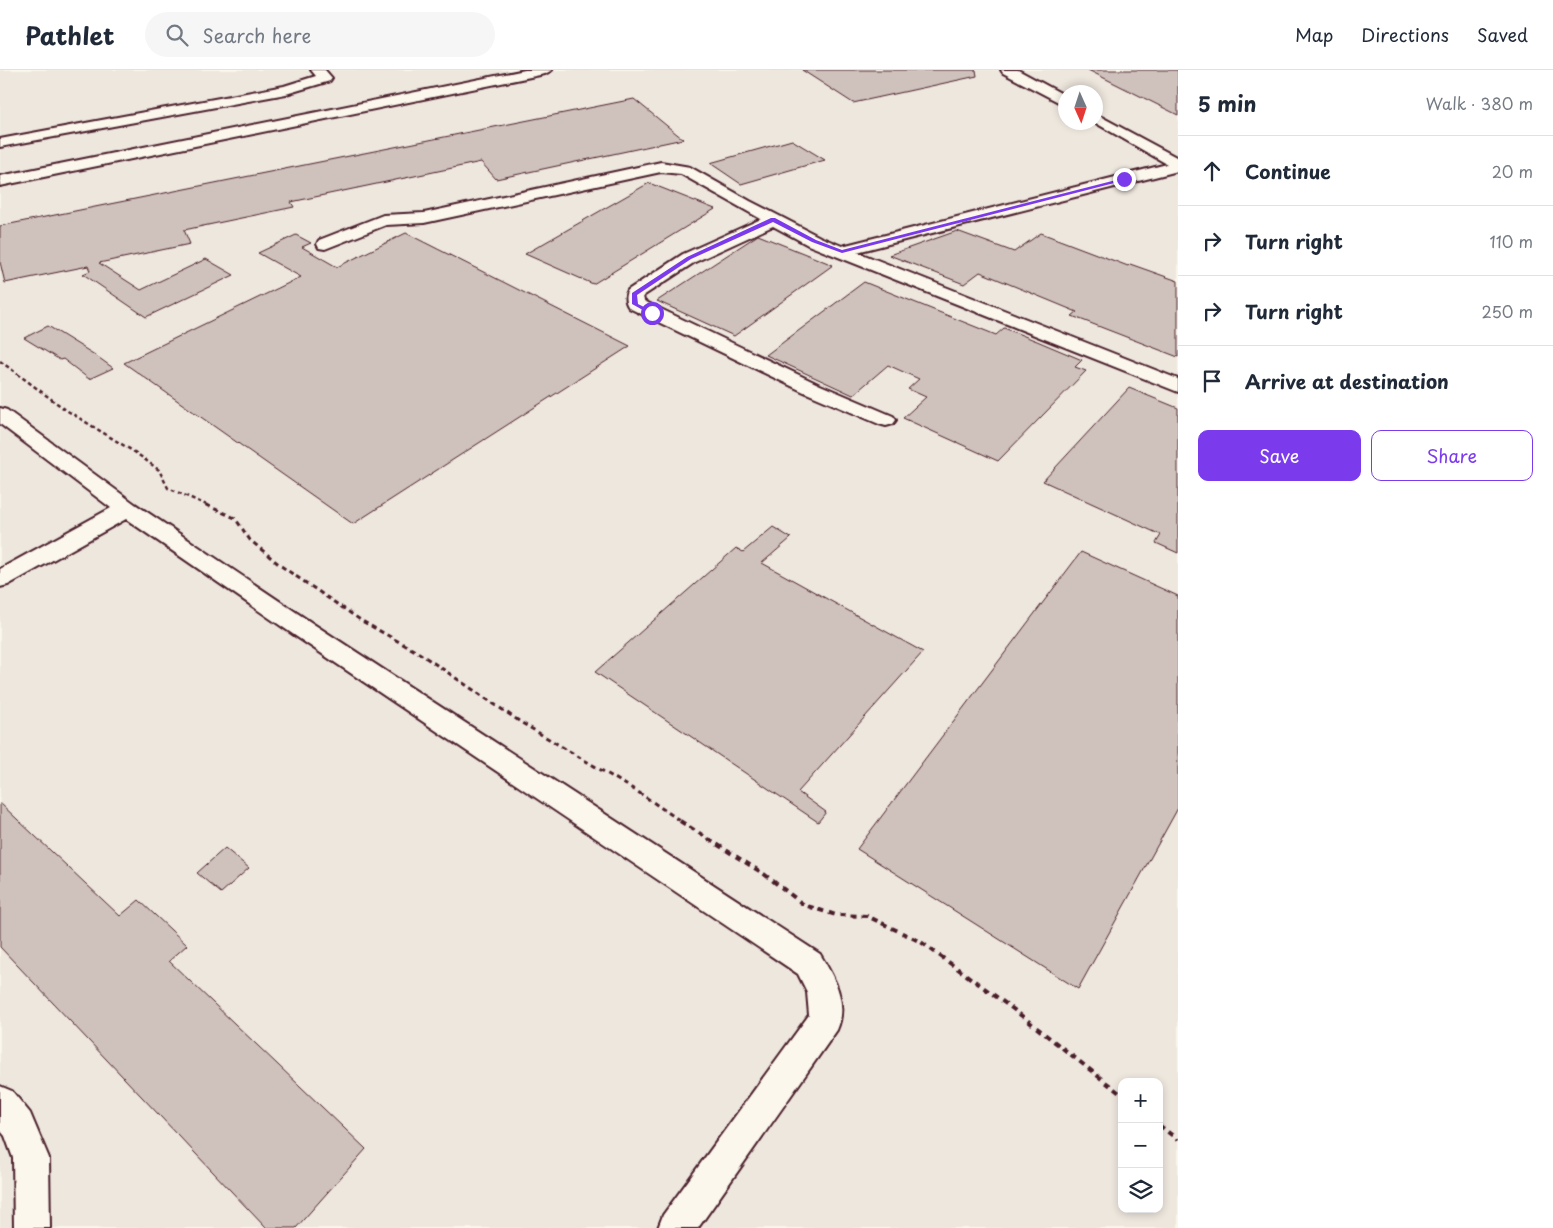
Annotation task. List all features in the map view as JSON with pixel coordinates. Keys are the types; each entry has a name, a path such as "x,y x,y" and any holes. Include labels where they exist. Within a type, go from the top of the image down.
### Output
{"street":[{"path":"0,143 286,90 325,78 318,70"},
{"path":"0,181 545,70"},
{"path":"1008,70 1058,98"},
{"path":"1103,122 1178,165"},
{"path":"842,252 1178,165"},
{"path":"325,244 383,220 424,218 661,167 685,170 814,241 1178,386"},
{"path":"773,220 689,258 634,294 635,304 811,388 886,420"},
{"path":"0,414 127,508 306,632 809,964 823,988 826,1019 676,1228"},
{"path":"0,579 127,508"},
{"path":"0,1103 18,1125 31,1158 32,1228"}],"path":[{"path":"0,362 66,410 136,453 159,470 168,488 236,518 250,540 281,566 362,621 419,653 522,723 638,792 764,874 804,904 836,915 867,916 921,942 1013,1009 1118,1092"},
{"path":"1163,1128 1178,1140"}],"shaded area":[{"path":"0,70 1178,70 1178,1228 0,1228"}],"building":[{"path":"802,70 976,70 977,76 853,103"},
{"path":"1088,70 1178,70 1178,115"},
{"path":"634,99 683,139 496,179 481,162 291,202 294,207 184,230 190,244 99,263 141,290 206,259 234,275 146,317 83,274 90,271 88,266 5,283 0,262 0,226"},
{"path":"792,140 825,160 741,184 710,163"},
{"path":"649,183 715,209 593,284 525,254"},
{"path":"957,231 1014,252 1041,233 1128,266 1130,264 1178,281 1178,357 1072,316 1077,312 980,272 964,284 889,255"},
{"path":"406,233 630,346 353,524 124,363 301,277 258,253 296,235 311,243 302,247 337,267"},
{"path":"758,235 833,265 734,336 657,301"},
{"path":"864,282 996,335 1004,328 1037,341 1082,360 1075,367 1086,371 998,461 903,418 926,397 908,389 919,379 888,365 853,395 766,355"},
{"path":"48,326 113,368 89,379 63,359 60,360 24,338"},
{"path":"1129,388 1178,408 1178,553 1156,543 1161,535 1043,481"},
{"path":"773,527 791,538 762,563 923,652 798,792 826,812 818,822 595,672 736,548 743,552"},
{"path":"1081,552 1178,596 1178,808 1078,989 857,849"},
{"path":"0,803 120,916 139,900 187,945 169,961 366,1149 296,1228 266,1228 0,947"},
{"path":"225,848 249,868 221,893 197,873"}],"route":[{"path":"652,313 635,304 634,294 689,258 773,220 814,241 842,252 1124,179"}]}
